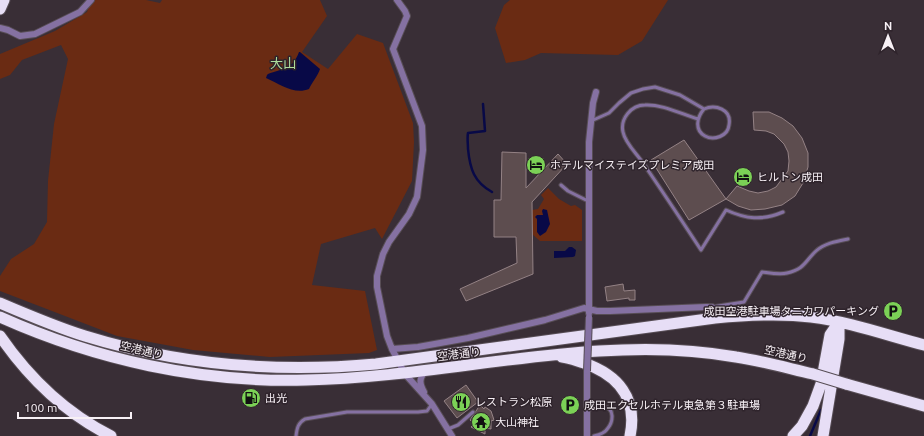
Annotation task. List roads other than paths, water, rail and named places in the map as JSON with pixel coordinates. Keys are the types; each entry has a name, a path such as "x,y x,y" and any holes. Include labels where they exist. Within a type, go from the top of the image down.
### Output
{"highway":[{"path":"0,9 4,0"},
{"name":"空港通り","path":"0,303 56,326 107,342 166,356 236,365 336,368 398,361 714,313 809,317 866,328 921,346"},
{"name":"空港通り","path":"0,317 85,349 126,361 191,374 275,380 339,379 404,374 600,351 658,350 734,356 775,364 924,406"},
{"path":"793,436 802,426 813,406 821,384 830,335 839,322"},
{"path":"823,436 839,339 839,322"},
{"path":"0,336 34,379 51,396 89,424 111,436"},
{"path":"549,356 566,358 592,366 613,378 625,391 630,404 632,416 630,436"}],"street":[{"path":"0,28 20,36 35,34 80,12 91,0"},
{"path":"397,0 407,16 393,49 422,126 423,150 417,197 409,214 389,242 376,276 379,300 387,336 404,374 432,404 452,436"},
{"path":"587,436 589,142 596,92"},
{"path":"392,349 418,347 468,338 545,320 584,308 610,311 714,313"},
{"path":"426,371 420,379 420,384 426,397"}],"lane":[{"path":"591,121 609,114 618,103 631,93 655,87 680,95 704,109"},
{"path":"698,119 655,105 644,105 635,107 623,121 622,131 624,138 642,162 701,250 726,210 737,215 762,218 783,212"},
{"path":"710,106 718,107 724,110 728,116 729,125 726,133 720,137 713,138 705,136 700,132 697,123 699,114 704,109 710,106"},
{"path":"561,185 568,191 589,201"},
{"path":"714,313 744,302 762,272 786,274 806,264 817,250 832,242 848,239"},
{"path":"296,436 297,428 300,422 306,419 346,412 427,411 432,404"},
{"path":"588,409 604,407 612,414 612,422 608,429 600,435 594,436"},
{"path":"448,430 458,425 472,412"}],"waterway":[{"path":"483,104 485,131 468,133 468,149 470,163 474,174 481,184 492,192"},
{"path":"810,436 821,410"}],"place":[{"name":"ホテルマイステイズプレミア成田","path":"536,165"},
{"name":"ヒルトン成田","path":"743,177"},
{"name":"成田空港駐車場タニカワパーキング","path":"893,311"},
{"name":"出光","path":"251,398"},
{"name":"レストラン松原","path":"461,402"},
{"name":"成田エクセルホテル東急第３駐車場","path":"570,405"},
{"name":"大山神社","path":"481,422"}],"district":[{"name":"大山","path":"283,63"}]}
